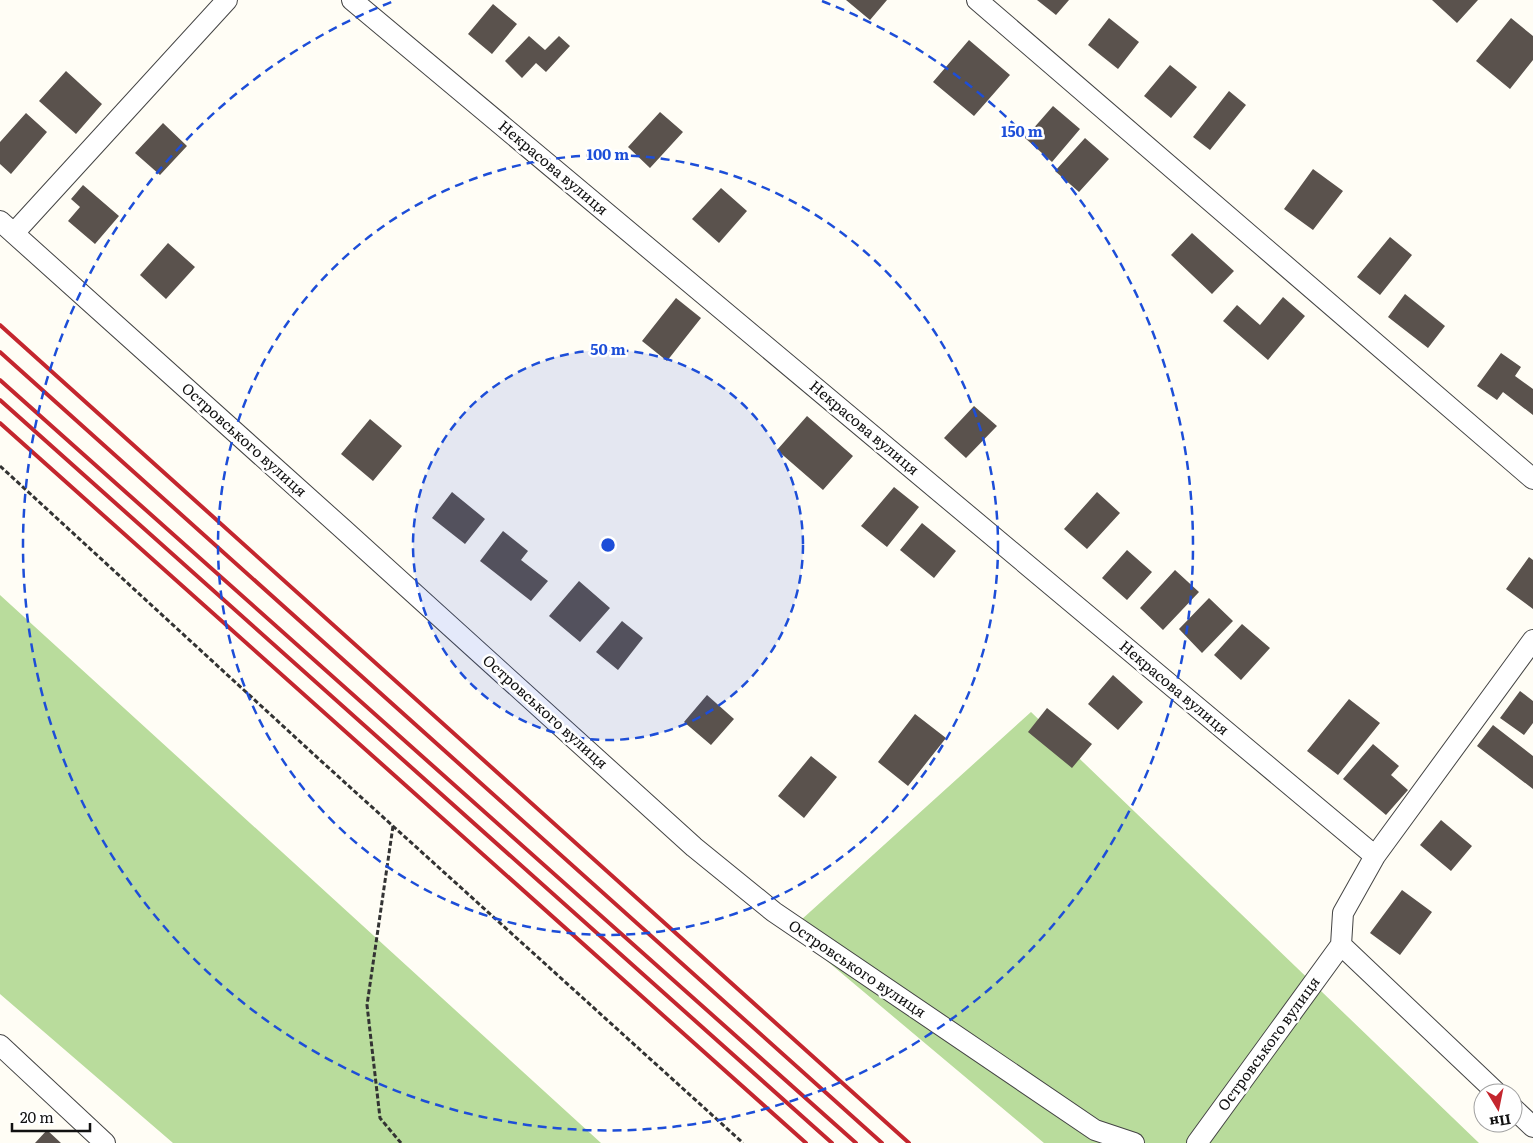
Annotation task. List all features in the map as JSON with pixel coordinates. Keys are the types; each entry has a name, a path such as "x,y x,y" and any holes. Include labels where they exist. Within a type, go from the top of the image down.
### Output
{"street":[{"path":"7,227 227,0"},
{"name":"Некрасова вулиця","path":"352,0 1375,856"},
{"path":"977,0 1533,479"},
{"name":"Островського вулиця","path":"7,227 694,847 774,912 1095,1130 1134,1143"},
{"path":"1486,1083 1341,945 1343,913 1375,856 1533,640"},
{"name":"Островського вулиця","path":"1197,1143 1341,945"},
{"path":"0,1045 105,1143"},
{"path":"1523,1118 1533,1127"}],"path":[{"path":"0,466 393,826 744,1143"},
{"path":"393,826 367,1005 380,1118 401,1143"}],"green space":[{"path":"0,595 601,1143 173,1143 0,994"},
{"path":"1031,712 1479,1143 1044,1143 790,930"}],"building":[{"path":"846,0 887,0 870,20"},
{"path":"1037,0 1069,0 1056,15"},
{"path":"1432,0 1478,0 1457,23"},
{"path":"493,4 517,24 492,54 468,34"},
{"path":"1109,18 1139,42 1118,69 1088,45"},
{"path":"1511,18 1533,36 1533,60 1510,89 1476,61"},
{"path":"529,36 545,50 559,36 570,46 546,72 536,63 522,78 505,61"},
{"path":"969,40 1010,75 974,116 933,82"},
{"path":"1170,65 1197,87 1171,118 1144,96"},
{"path":"66,71 102,104 76,134 39,101"},
{"path":"1229,91 1246,105 1210,150 1193,137"},
{"path":"1053,106 1080,129 1052,162 1025,138"},
{"path":"660,112 683,132 650,168 628,147"},
{"path":"26,113 47,132 11,174 0,164 0,142"},
{"path":"163,123 187,146 160,175 135,153"},
{"path":"1085,138 1109,159 1079,192 1055,171"},
{"path":"1313,169 1343,191 1313,230 1284,209"},
{"path":"83,185 119,216 95,244 68,221 80,207 71,199"},
{"path":"721,188 747,211 719,243 692,219"},
{"path":"1192,233 1234,271 1212,294 1171,255"},
{"path":"1390,237 1412,255 1380,295 1357,277"},
{"path":"168,243 195,267 166,299 140,275"},
{"path":"1405,294 1445,326 1428,348 1388,317"},
{"path":"1283,297 1305,316 1268,360 1223,321 1237,305 1260,325"},
{"path":"676,298 701,318 667,361 642,341"},
{"path":"1501,353 1521,367 1515,376 1533,389 1533,415 1503,392 1497,400 1477,386"},
{"path":"974,406 997,426 966,458 944,438"},
{"path":"807,416 853,456 823,490 777,450"},
{"path":"370,419 402,446 373,481 341,454"},
{"path":"894,487 919,507 887,547 861,526"},
{"path":"452,492 485,519 465,544 432,518"},
{"path":"1097,492 1120,513 1087,549 1064,529"},
{"path":"922,523 956,551 934,578 900,550"},
{"path":"503,531 528,551 521,560 548,581 531,601 480,561"},
{"path":"1127,550 1152,572 1127,600 1102,578"},
{"path":"1529,557 1533,560 1533,609 1506,589"},
{"path":"1175,570 1199,592 1163,630 1140,608"},
{"path":"579,581 610,608 580,642 549,616"},
{"path":"1209,598 1233,621 1202,653 1179,629"},
{"path":"622,621 643,638 618,670 596,652"},
{"path":"1242,624 1270,648 1241,680 1214,655"},
{"path":"1113,675 1143,702 1118,730 1088,704"},
{"path":"1520,691 1533,701 1533,723 1524,735 1500,718"},
{"path":"707,695 734,719 711,745 684,722"},
{"path":"1349,699 1380,723 1338,775 1307,751"},
{"path":"1047,708 1092,744 1072,768 1028,732"},
{"path":"915,714 946,738 908,786 878,762"},
{"path":"1493,725 1533,756 1533,789 1477,746"},
{"path":"1373,744 1399,766 1391,775 1408,790 1386,815 1343,779"},
{"path":"811,756 837,777 804,818 778,796"},
{"path":"1441,820 1472,846 1451,871 1420,845"},
{"path":"1402,890 1432,912 1400,955 1370,933"},
{"path":"47,1130 61,1143 35,1143"}],"railway":[{"path":"0,325 909,1143"},
{"path":"0,352 882,1143"},
{"path":"0,380 856,1143"},
{"path":"0,400 832,1143"},
{"path":"0,423 806,1143"}]}
